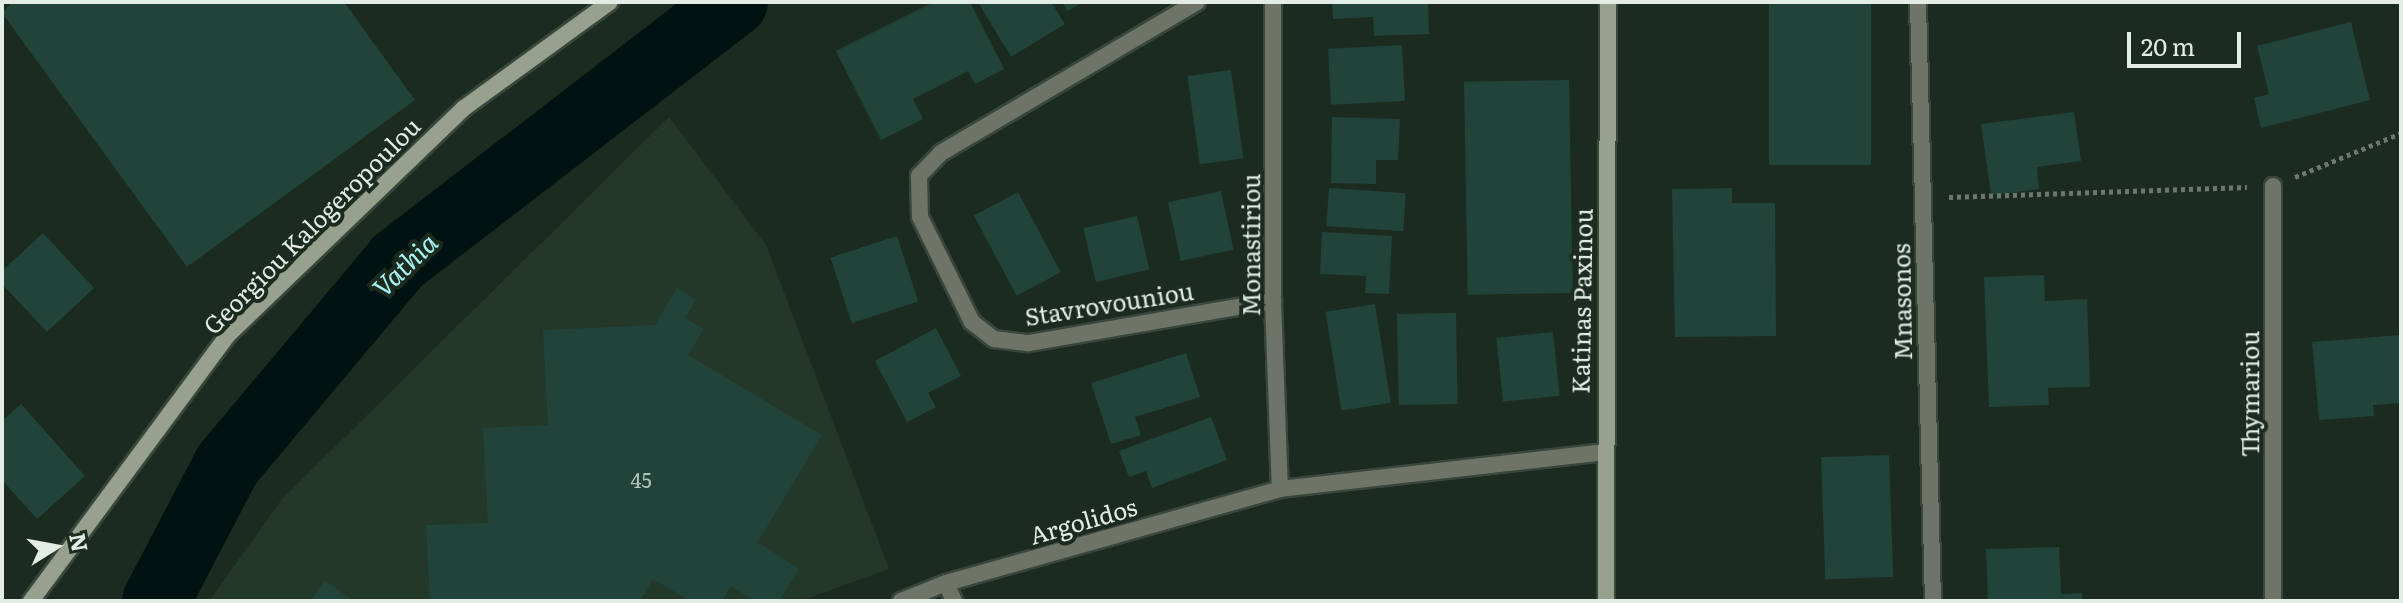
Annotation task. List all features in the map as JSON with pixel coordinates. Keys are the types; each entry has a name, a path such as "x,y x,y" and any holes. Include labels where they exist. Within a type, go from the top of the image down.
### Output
{"street":[{"name":"Georgiou Kalogeropoulou","path":"31,601 226,337 464,108 610,2"},
{"name":"Stavrovouniou","path":"1197,2 941,153 919,176 920,217 972,322 994,339 1029,343 1273,301"},
{"name":"Monastiriou","path":"1273,2 1273,301 1280,489"},
{"name":"Katinas Paxinou","path":"1606,601 1604,452 1608,2"},
{"name":"Mnasonos","path":"1918,2 1933,601"},
{"name":"Thymariou","path":"2273,186 2273,601"},
{"name":"Argolidos","path":"901,601 946,583 1280,489 1604,452"},
{"path":"946,583 954,601"}],"path":[{"path":"1923,198 2273,186 2401,133"}],"shaded area":[{"path":"669,117 766,245 889,569 800,601 209,601 282,499"}],"building":[{"path":"12,2 344,2 415,100 187,267 2,13"},
{"path":"934,2 970,2 1004,69 975,84 968,71 913,99 923,119 881,140 836,51"},
{"path":"978,2 1051,2 1065,24 1011,57"},
{"path":"1062,2 1084,2 1067,11"},
{"path":"1332,2 1428,2 1429,34 1374,36 1373,17 1333,19"},
{"path":"1769,2 1871,2 1871,165 1769,165"},
{"path":"2351,22 2370,100 2261,128 2254,98 2269,94 2257,46"},
{"path":"1402,45 1405,101 1331,105 1328,49"},
{"path":"1231,70 1243,158 1200,164 1187,76"},
{"path":"1569,80 1573,293 1468,295 1464,82"},
{"path":"2074,112 2081,161 2037,167 2039,189 1991,195 1981,124"},
{"path":"1332,117 1400,119 1398,160 1376,160 1376,184 1331,183"},
{"path":"1329,188 1406,193 1403,231 1326,226"},
{"path":"1732,188 1732,203 1775,203 1776,336 1675,337 1672,189"},
{"path":"1221,191 1233,250 1181,261 1168,202"},
{"path":"1018,192 1061,272 1017,296 974,215"},
{"path":"1137,216 1149,270 1096,282 1083,228"},
{"path":"1322,232 1392,236 1389,294 1365,293 1366,276 1320,274"},
{"path":"43,233 94,288 47,332 2,284 2,271"},
{"path":"897,236 918,302 852,323 830,258"},
{"path":"2044,275 2045,301 2087,299 2090,387 2048,388 2049,405 1989,407 1984,277"},
{"path":"677,288 696,300 685,318 704,329 688,355 822,435 758,542 799,569 779,601 755,601 731,586 722,601 690,601 653,579 640,601 430,601 426,525 488,523 483,428 548,425 543,330 655,325"},
{"path":"1375,304 1391,403 1341,411 1326,312"},
{"path":"1456,313 1458,404 1399,405 1397,314"},
{"path":"936,328 961,376 928,393 936,407 907,422 875,361"},
{"path":"1553,332 1560,396 1503,402 1496,338"},
{"path":"2401,335 2401,403 2373,405 2374,416 2319,420 2312,342"},
{"path":"1186,353 1200,397 1135,417 1141,435 1111,444 1091,383"},
{"path":"21,404 85,476 37,519 2,480 2,421"},
{"path":"1211,417 1227,460 1152,488 1146,471 1129,477 1119,451"},
{"path":"1889,455 1893,577 1825,579 1821,457"},
{"path":"2059,547 2061,594 2082,593 2082,601 1988,601 1986,549"},
{"path":"325,580 354,601 310,601"}],"waterway":[{"name":"Vathia","path":"156,601 227,465 398,261 734,2"}]}
